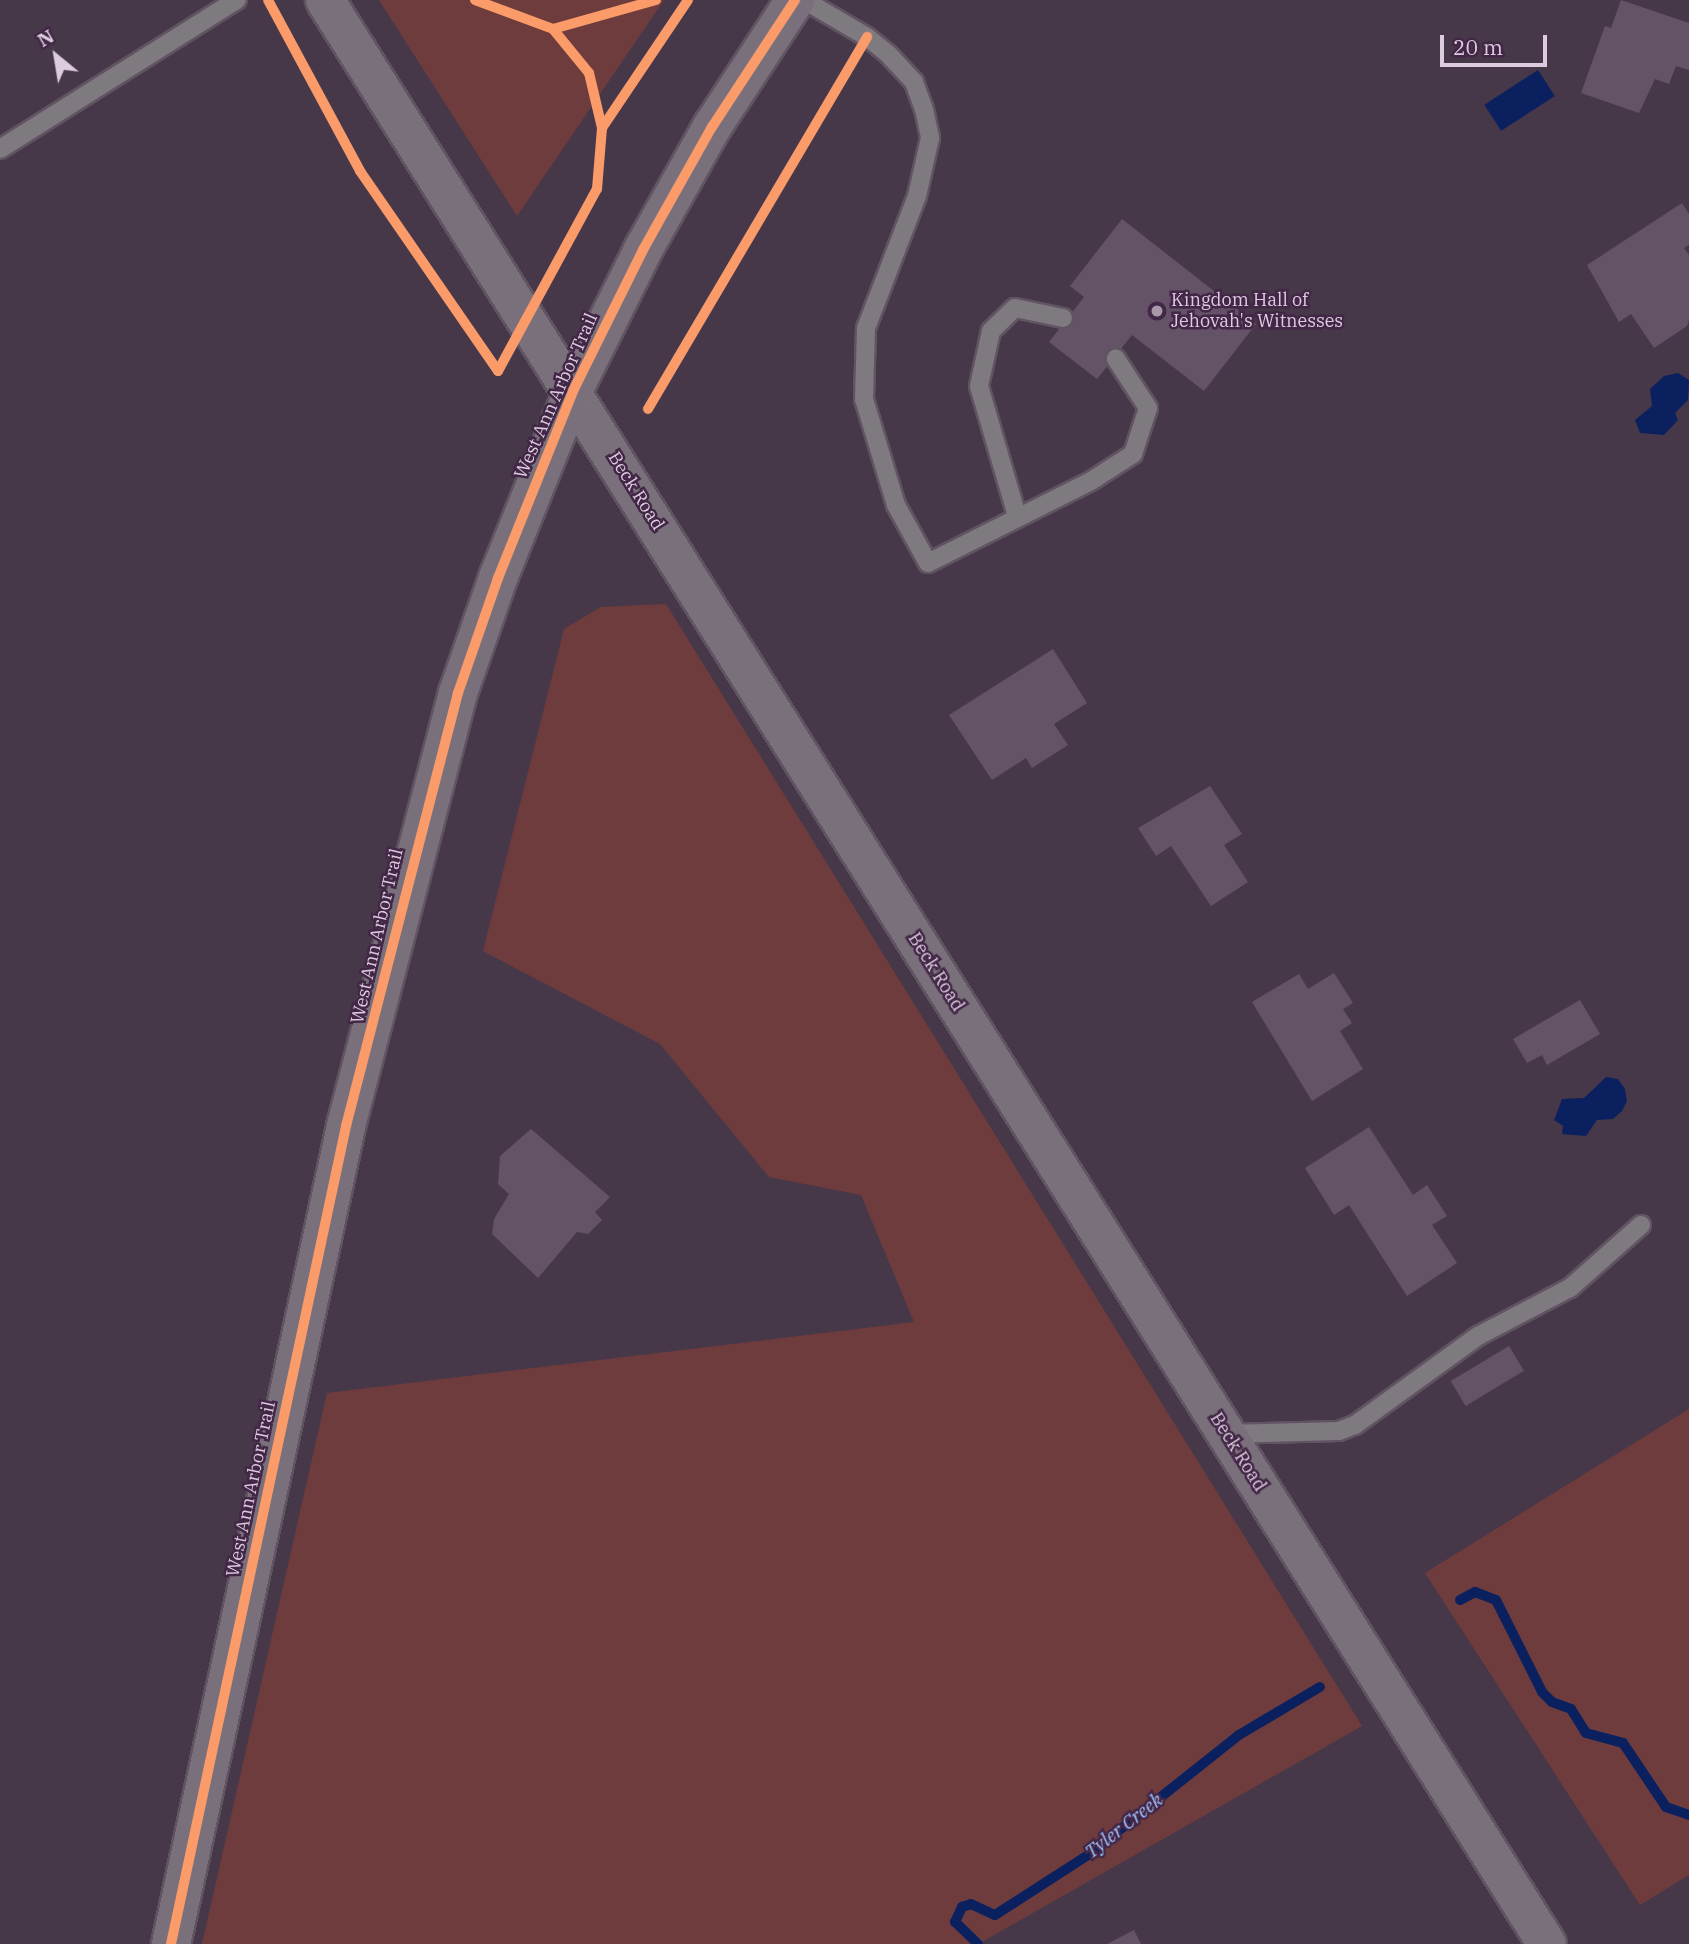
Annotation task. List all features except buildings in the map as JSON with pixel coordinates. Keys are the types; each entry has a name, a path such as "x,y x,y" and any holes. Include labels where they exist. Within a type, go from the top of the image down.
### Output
{"main road":[{"name":"Beck Road","path":"325,0 1547,1944"},
{"name":"West Ann Arbor Trail","path":"171,1944 346,1126 382,996 429,792 498,578 573,391 644,248 712,127 795,0"}],"lane":[{"path":"0,149 237,0"},
{"path":"804,0 867,37 914,82 930,138 917,196 866,328 864,399 896,505 928,563 1091,481 1133,454 1149,408 1116,359"},
{"path":"1017,516 979,386 991,331 1014,308 1063,318"},
{"path":"1226,1434 1339,1431 1355,1425 1478,1336 1570,1288 1641,1225"}],"shaded area":[{"path":"379,0 664,0 517,216"},
{"path":"666,604 1362,1726 978,1944 202,1944 327,1393 914,1322 861,1195 769,1177 660,1044 483,951 564,629 601,607"},
{"path":"1689,1409 1689,1875 1640,1905 1425,1573"}],"water":[{"path":"1538,70 1555,96 1501,131 1484,105"},
{"path":"1678,373 1689,380 1688,400 1675,413 1678,420 1664,435 1640,433 1635,420 1652,406 1650,389 1664,376"},
{"path":"1606,1077 1618,1079 1625,1089 1627,1101 1622,1111 1613,1119 1597,1120 1586,1136 1562,1134 1563,1126 1554,1120 1562,1099 1584,1098"}],"waterway":[{"name":"Tyler Creek","path":"1460,1600 1475,1592 1496,1600 1542,1692 1552,1702 1571,1709 1586,1733 1623,1743 1666,1807 1689,1815"},
{"name":"Tyler Creek","path":"978,1944 955,1922 962,1907 971,1904 995,1915 1088,1855 1239,1735 1320,1687"}],"cycle path":[{"path":"268,0 360,171 498,371 597,189 602,128 688,0"},
{"path":"475,0 553,29 589,73 602,128"},
{"path":"553,29 656,0"},
{"path":"171,1944 346,1126 458,693 498,578 573,391 644,248 712,127 795,0"},
{"path":"648,409 867,37"}],"place":[{"name":"Kingdom Hall of Jehovah's Witnesses","path":"1157,311"}]}
